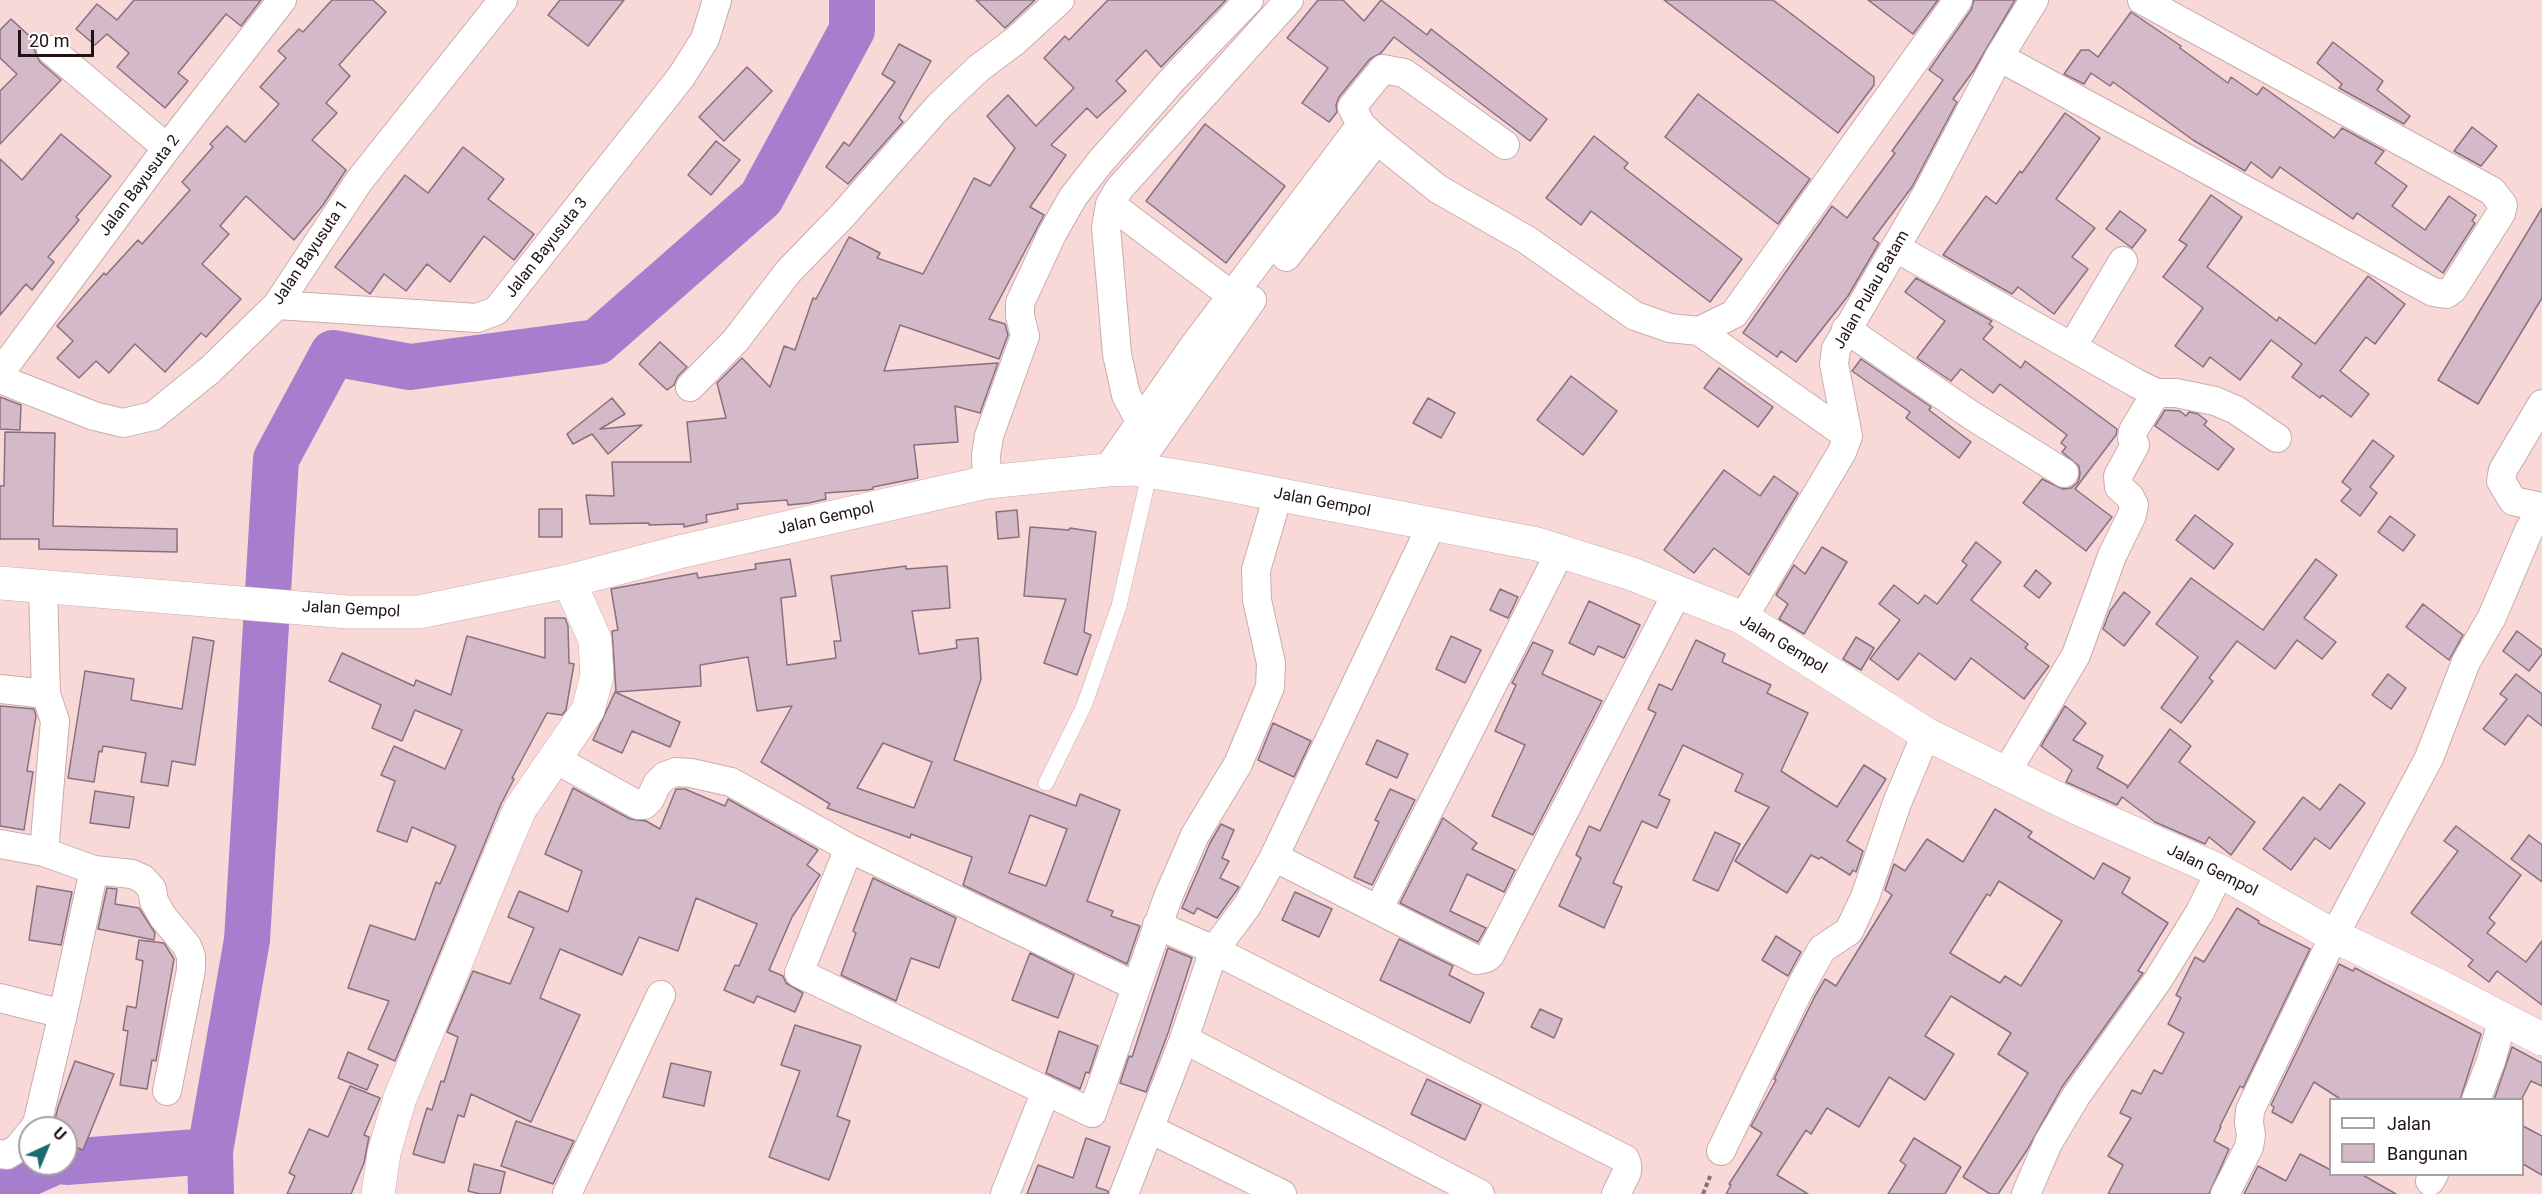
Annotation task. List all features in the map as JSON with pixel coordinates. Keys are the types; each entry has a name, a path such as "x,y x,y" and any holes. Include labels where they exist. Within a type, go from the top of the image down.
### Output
{"main road":[{"name":"Jalan Gempol","path":"0,583 348,612 419,612 569,581 679,552 987,482 1130,470 1278,495 1503,536 1632,574 1743,618 1926,734 2079,809 2220,871 2334,936 2542,1039"},
{"path":"385,1192 384,1153 400,1098 450,975 520,809 588,710 597,676 595,640 569,581"}],"street":[{"name":"Jalan Bayusuta 2","path":"0,373 167,148 282,0"},
{"name":"Jalan Bayusuta 1","path":"0,380 94,416 123,423 153,416 210,370 277,305 359,181 503,0"},
{"name":"Jalan Bayusuta 3","path":"277,305 477,318 496,311 681,77 705,39 717,0"},
{"path":"690,387 736,340 788,272 843,215 939,106 1060,0"},
{"path":"987,482 986,455 989,436 1025,336 1020,316 1020,303 1052,234 1073,197 1101,160 1174,78 1249,0"},
{"path":"1140,421 1126,395 1117,354 1106,227 1110,204 1119,189 1289,0"},
{"path":"1699,331 1734,314 1958,0"},
{"name":"Jalan Pulau Batam","path":"1848,436 1834,357 1846,329 1896,248 1999,57 2034,0"},
{"path":"1999,57 2433,292 2446,294 2453,289 2501,213 2503,205 2492,191 2142,0"},
{"path":"51,50 167,148"},
{"path":"1505,145 1404,73 1383,69 1352,107 1369,133 1438,189 1527,240 1635,316 1670,328 1699,331 1848,436 1842,452 1743,618"},
{"path":"1130,470 1140,421 1240,302 1369,133"},
{"path":"1110,204 1240,302"},
{"path":"1896,248 2156,393 2176,393 2215,401 2236,410 2277,438"},
{"path":"2072,347 2122,261"},
{"path":"1130,470 1240,302"},
{"path":"1846,329 1971,415 2064,473"},
{"path":"2006,774 2076,655 2112,555 2132,515 2134,505 2130,497 2119,487 2118,476 2135,445 2132,438 2133,431 2156,393"},
{"path":"2225,1194 2249,1147 2250,1110 2334,936 2429,758 2466,662 2492,617 2529,530 2542,508 2513,501 2501,481 2503,470 2542,404"},
{"path":"849,848 798,973 1092,1113 1157,925 1195,835 1239,764 1270,687 1271,663 1257,600 1257,570 1278,495"},
{"path":"1124,1194 1184,1039 1214,950 1247,906 1274,857 1432,524"},
{"path":"1378,910 1560,552"},
{"path":"43,587 46,693 55,721 44,852"},
{"path":"1274,857 1477,960 1483,960 1490,955 1677,593"},
{"path":"0,689 46,693"},
{"path":"1721,1151 1800,988 1822,949 1849,931 1865,897 1897,803 1926,734"},
{"path":"555,759 638,805 644,805 650,799 657,784 665,776 676,772 691,772 730,782 849,848 1135,986"},
{"path":"0,844 44,852 93,870 132,874 143,879 152,889 154,901 163,917 187,946 191,956 191,970 167,1091"},
{"path":"39,1116 93,870"},
{"path":"2026,1194 2048,1143 2070,1105 2158,980 2200,912 2220,871"},
{"path":"1157,925 1214,950 1624,1159 1628,1168 1617,1194"},
{"path":"567,1194 662,995"},
{"path":"0,998 63,1014"},
{"path":"2477,1098 2491,1061 2503,1018"},
{"path":"1184,1039 1480,1194"},
{"path":"1005,1194 1046,1091"},
{"path":"1150,1130 1282,1194"},
{"path":"0,1154 8,1155 18,1148"}],"lane":[{"path":"1046,783 1084,706 1119,606 1130,470"}],"building":[{"path":"134,0 261,0 241,26 226,14 178,73 188,81 165,108 117,67 129,53 107,34 95,45 76,29 97,4 117,20"},
{"path":"332,0 373,0 386,12 339,65 350,76 326,103 337,113 312,140 346,170 323,205 294,240 246,196 220,226 229,234 202,264 241,299 206,337 201,333 165,372 135,344 109,373 96,361 79,378 57,358 73,341 57,326 104,273 106,275 138,240 142,244 190,190 182,182 213,147 210,144 227,126 245,142 279,104 260,87 286,58 278,51 299,29 303,32"},
{"path":"560,0 624,0 588,46 548,15"},
{"path":"976,0 1035,0 1005,28"},
{"path":"1108,0 1226,0 1161,67 1146,50 1116,81 1126,91 1097,118 1087,108 1051,145 1066,155 1030,207 1044,215 989,319 1005,324 1008,335 999,359 900,325 884,371 998,363 980,413 955,406 958,442 914,445 918,478 873,487 873,489 825,493 826,499 809,503 788,505 787,500 737,504 738,509 706,515 707,522 684,527 684,524 590,524 586,495 614,496 612,462 691,462 687,422 726,418 717,383 742,358 770,387 784,346 795,350 813,298 816,299 849,237 880,253 877,258 923,274 974,178 990,186 1015,148 987,116 1008,95 1036,126 1074,88 1044,58 1065,36 1069,40"},
{"path":"1318,0 1343,0 1364,21 1381,0 1427,35 1431,29 1547,119 1530,141 1394,37 1381,53 1370,59 1339,97 1336,105 1337,112 1329,122 1302,103 1328,68 1287,38"},
{"path":"1664,0 1773,0 1874,77 1874,85 1838,133"},
{"path":"1868,0 1938,0 1913,34"},
{"path":"1974,0 2015,0 1974,70 1953,99 1957,102 1912,187 1873,239 1879,243 1848,296 1796,362 1781,351 1777,357 1743,333 1832,206 1847,218 1895,153 1892,151 1943,80 1929,70 1971,10"},
{"path":"2131,12 2181,46 2180,48 2228,83 2231,77 2257,95 2263,87 2334,138 2342,128 2384,151 2375,163 2407,186 2392,206 2425,230 2449,196 2476,215 2472,221 2475,223 2443,273 2357,213 2353,219 2280,167 2272,178 2251,162 2245,171 2193,140 2113,82 2110,86 2091,73 2084,84 2064,74 2081,50 2089,50 2098,57"},
{"path":"11,19 37,43 34,49 40,62 61,80 0,144 0,91 17,74 0,58 0,30"},
{"path":"2333,42 2383,81 2377,90 2410,116 2404,124 2339,88 2342,84 2317,63"},
{"path":"899,44 931,61 899,118 903,122 848,184 826,167 844,142 849,146 895,82 882,74"},
{"path":"747,67 772,91 724,141 699,117"},
{"path":"1698,94 1810,179 1778,224 1665,137"},
{"path":"2065,113 2100,138 2056,199 2095,228 2072,257 2088,269 2054,314 2018,287 2012,294 1943,255 1986,196 1996,204 2020,171 2022,173"},
{"path":"1205,124 1285,186 1226,263 1146,201"},
{"path":"2472,127 2497,146 2481,166 2454,151"},
{"path":"61,134 111,176 76,217 79,220 48,257 54,262 32,290 26,284 0,315 0,159 22,180"},
{"path":"1594,136 1628,163 1624,168 1742,259 1710,302 1591,211 1581,225 1546,198"},
{"path":"716,141 740,160 711,195 688,175"},
{"path":"463,147 504,179 488,199 534,234 514,260 484,236 450,282 427,264 406,291 384,274 370,294 335,267 405,175 428,193"},
{"path":"2211,195 2242,217 2207,267 2277,321 2279,317 2315,344 2368,276 2405,304 2375,344 2366,337 2340,371 2369,394 2351,417 2322,395 2320,398 2292,377 2302,364 2271,340 2240,380 2210,357 2203,367 2175,346 2203,308 2163,277 2187,245 2179,240"},
{"path":"2542,208 2542,298 2478,404 2438,380"},
{"path":"2120,211 2146,230 2132,248 2106,229"},
{"path":"1916,278 1992,321 1989,324 1993,327 1983,339 2021,368 2025,361 2117,429 2116,435 2075,489 2112,517 2086,551 2023,503 2042,479 2063,489 2071,488 2078,482 2079,466 2062,452 2066,447 2061,443 2067,435 2000,384 1993,393 1961,369 1951,381 1917,358 1945,321 1905,292"},
{"path":"660,342 687,367 678,376 674,385 667,390 639,364"},
{"path":"1861,359 1931,407 1929,410 1971,442 1959,458 1906,418 1910,412 1852,371"},
{"path":"1719,368 1773,407 1758,427 1704,388"},
{"path":"1571,376 1617,411 1583,455 1537,420"},
{"path":"0,397 21,405 20,430 0,429"},
{"path":"612,398 625,414 600,429 642,425 608,454 592,434 573,444 567,434"},
{"path":"1428,398 1455,413 1441,438 1413,423"},
{"path":"2165,410 2180,411 2186,416 2189,412 2198,414 2207,421 2204,425 2234,449 2218,470 2155,426"},
{"path":"5,432 55,433 53,526 177,529 177,552 39,549 39,539 0,539 0,486 4,486"},
{"path":"2373,440 2394,456 2370,487 2377,493 2360,516 2341,501 2351,489 2342,482"},
{"path":"1724,470 1760,496 1774,476 1798,493 1749,575 1714,548 1694,573 1664,550"},
{"path":"539,509 562,509 562,537 539,537"},
{"path":"1017,510 1019,537 998,539 996,512"},
{"path":"2195,515 2233,544 2214,569 2176,540"},
{"path":"2390,516 2415,535 2403,551 2378,532"},
{"path":"1030,527 1069,530 1070,528 1096,532 1084,632 1091,635 1077,675 1044,663 1066,599 1024,596"},
{"path":"1976,542 2001,562 1971,600 2028,644 2025,648 2049,666 2024,699 1971,658 1955,680 1919,653 1898,680 1870,659 1900,620 1879,604 1894,585 1918,604 1925,595 1937,604 1967,565 1962,561"},
{"path":"1822,547 1847,562 1804,634 1779,619 1788,604 1776,595 1794,565 1805,574"},
{"path":"790,559 796,596 781,598 787,665 836,658 834,641 841,641 831,576 906,566 906,569 947,566 950,608 912,611 919,654 957,648 956,640 978,638 981,679 954,760 1076,806 1080,794 1120,810 1087,901 1113,911 1111,916 1140,926 1127,964 963,885 972,857 911,834 910,838 827,808 830,804 761,762 792,706 757,711 748,657 700,665 701,686 616,692 612,631 618,630 611,589 697,573 698,578 756,569 755,564","holes":["883,743 932,762 914,808 857,788","1030,815 1067,829 1046,886 1009,873"]},
{"path":"2316,559 2337,575 2304,618 2336,642 2322,659 2297,640 2275,669 2237,641 2209,678 2213,681 2181,723 2161,708 2198,657 2156,624 2191,578 2263,630"},
{"path":"2036,570 2051,583 2039,598 2024,586"},
{"path":"1500,589 1518,597 1508,618 1490,610"},
{"path":"2124,592 2150,612 2124,646 2103,629 2110,611"},
{"path":"1589,601 1640,625 1624,658 1598,646 1594,655 1569,643"},
{"path":"2423,604 2463,635 2449,660 2406,627"},
{"path":"545,618 565,618 568,626 569,663 574,664 566,710 562,715 547,713 512,778 514,779 501,804 395,1061 368,1049 389,1001 348,988 370,925 415,940 436,882 440,884 456,846 412,827 407,842 377,831 395,781 381,775 394,746 445,769 462,730 415,710 402,741 372,728 381,705 329,681 342,653 414,686 416,680 451,695 467,636 545,658"},
{"path":"2517,631 2542,650 2542,654 2529,671 2503,651"},
{"path":"1451,636 1481,650 1465,683 1436,669"},
{"path":"193,637 214,641 195,765 172,761 168,786 141,782 146,753 103,746 102,752 99,751 94,782 68,778 85,671 134,679 131,700 182,709"},
{"path":"1856,637 1874,648 1861,670 1843,659"},
{"path":"1696,640 1725,654 1722,662 1771,685 1767,693 1808,713 1781,771 1837,807 1864,765 1886,779 1847,841 1863,851 1856,872 1853,870 1850,875 1821,857 1819,859 1811,855 1787,893 1735,861 1769,807 1735,791 1743,774 1683,745 1659,795 1670,800 1657,828 1642,821 1613,883 1622,887 1604,928 1559,906 1581,858 1576,855 1589,826 1600,831 1656,713 1648,709 1659,684 1672,690"},
{"path":"1533,642 1553,651 1542,674 1602,701 1533,835 1492,816 1525,745 1495,731 1516,685 1512,683"},
{"path":"2388,674 2406,688 2391,709 2372,695"},
{"path":"2516,674 2542,694 2542,726 2528,715 2505,745 2483,729 2507,699 2500,694"},
{"path":"615,692 680,722 670,747 632,731 622,753 593,740"},
{"path":"0,706 34,709 36,716 27,771 33,772 24,830 0,826"},
{"path":"2065,706 2086,723 2073,740 2103,756 2097,768 2128,786 2127,788 2170,729 2191,746 2179,762 2255,822 2231,855 2209,837 2205,844 2155,822 2122,797 2117,805 2066,782 2072,770 2041,746"},
{"path":"1273,723 1311,741 1294,777 1258,760"},
{"path":"1377,740 1408,754 1397,778 1366,764"},
{"path":"2340,784 2365,803 2330,849 2315,838 2291,870 2263,849 2303,797 2320,810"},
{"path":"573,788 630,819 646,821 660,829 676,789 685,789 725,806 728,799 818,850 807,865 820,875 792,917 769,970 783,976 786,983 803,993 795,1012 757,996 754,1003 724,990 735,965 739,966 757,924 696,898 678,951 639,937 622,975 560,949 540,998 580,1015 531,1122 471,1094 464,1117 458,1115 444,1163 413,1154 427,1108 432,1110 441,1081 444,1082 458,1037 447,1032 473,971 510,984 534,928 508,917 519,891 568,912 582,871 545,854"},
{"path":"1390,789 1415,800 1372,885 1354,877 1379,822 1375,820"},
{"path":"95,791 134,797 129,828 90,823"},
{"path":"1995,809 2032,832 2028,837 2094,879 2103,863 2130,878 2122,893 2168,923 2138,971 2143,973 2062,1087 2027,1150 1998,1194 1990,1194 1963,1177 2028,1073 1998,1054 2011,1033 1951,996 1925,1036 1954,1054 1925,1100 1889,1077 1859,1127 1827,1108 1811,1134 1806,1130 1777,1175 1808,1194 1726,1194 1731,1185 1729,1184 1762,1133 1751,1126 1776,1080 1774,1079 1815,996 1825,979 1836,986 1892,895 1885,890 1894,864 1905,871 1927,839 1963,862","holes":["1999,881 2062,921 2021,986 2005,976 2000,983 1950,953 1987,894 1990,896"]},
{"path":"1443,818 1477,843 1472,849 1515,870 1504,892 1467,874 1450,911 1486,928 1478,942 1400,903"},
{"path":"1221,824 1234,830 1222,858 1229,861 1220,878 1239,887 1217,918 1197,908 1194,914 1182,908 1210,843"},
{"path":"2456,826 2521,875 2489,918 2495,923 2487,933 2526,962 2542,941 2542,1005 2497,971 2489,982 2468,966 2473,960 2411,913 2458,851 2444,841"},
{"path":"1715,832 1740,844 1718,891 1693,880"},
{"path":"2529,835 2542,845 2542,882 2511,859"},
{"path":"873,878 956,918 939,968 911,958 896,1001 841,975 856,933 853,931"},
{"path":"37,886 72,892 61,945 29,940"},
{"path":"107,888 117,889 115,904 139,908 155,933 154,940 98,929"},
{"path":"1295,892 1332,909 1319,937 1282,920"},
{"path":"2237,908 2259,921 2258,923 2310,949 2243,1088 2240,1086 2220,1126 2214,1141 2229,1149 2209,1194 2108,1194 2123,1165 2108,1156 2131,1118 2120,1113 2132,1090 2141,1094 2154,1070 2162,1074 2184,1033 2168,1024 2181,998 2176,995 2195,957 2204,962"},
{"path":"1776,936 1801,952 1788,976 1762,960"},
{"path":"1399,939 1453,966 1449,975 1484,993 1470,1023 1380,980"},
{"path":"139,940 164,943 174,959 156,1061 152,1060 147,1089 120,1085 128,1031 123,1030 127,1006 136,1008 143,961 136,959"},
{"path":"1168,948 1192,958 1146,1092 1120,1083 1129,1056 1132,1057"},
{"path":"1030,953 1074,975 1058,1018 1012,1000"},
{"path":"2339,964 2353,971 2355,968 2481,1034 2461,1098 2339,1098 2314,1082 2292,1123 2272,1112 2274,1107 2271,1105"},
{"path":"1540,1009 1562,1019 1554,1038 1531,1027"},
{"path":"795,1025 861,1046 837,1116 850,1121 829,1180 769,1157 800,1071 781,1065"},
{"path":"1059,1031 1098,1046 1089,1073 1086,1072 1080,1089 1046,1073"},
{"path":"2512,1047 2542,1063 2542,1086 2531,1081 2522,1098 2495,1098"},
{"path":"348,1052 378,1065 367,1090 338,1078"},
{"path":"75,1061 114,1074 83,1150 78,1148 78,1116 56,1116"},
{"path":"671,1063 711,1072 704,1106 663,1097"},
{"path":"1427,1079 1481,1105 1465,1140 1411,1114"},
{"path":"350,1086 380,1098 364,1135 369,1137 364,1163 351,1194 287,1194 295,1176 289,1173 309,1129 328,1137"},
{"path":"516,1121 574,1141 553,1184 501,1166"},
{"path":"2524,1127 2542,1136 2542,1175 2524,1165"},
{"path":"1086,1138 1110,1147 1096,1187 1108,1191 1108,1194 1027,1194 1038,1165 1073,1178"},
{"path":"1914,1138 1961,1167 1945,1194 1888,1194 1906,1165 1900,1161"},
{"path":"2300,1154 2329,1169 2329,1176 2364,1176 2396,1194 2244,1194 2258,1166 2286,1181"},
{"path":"474,1164 505,1172 500,1194 480,1194 468,1191"}],"waterway":[{"path":"78,1161 210,1151 247,940 276,459 333,353 410,367 597,342 761,198 852,30 852,0"},
{"path":"210,1151 211,1194"},
{"path":"0,1186 23,1176"}]}
